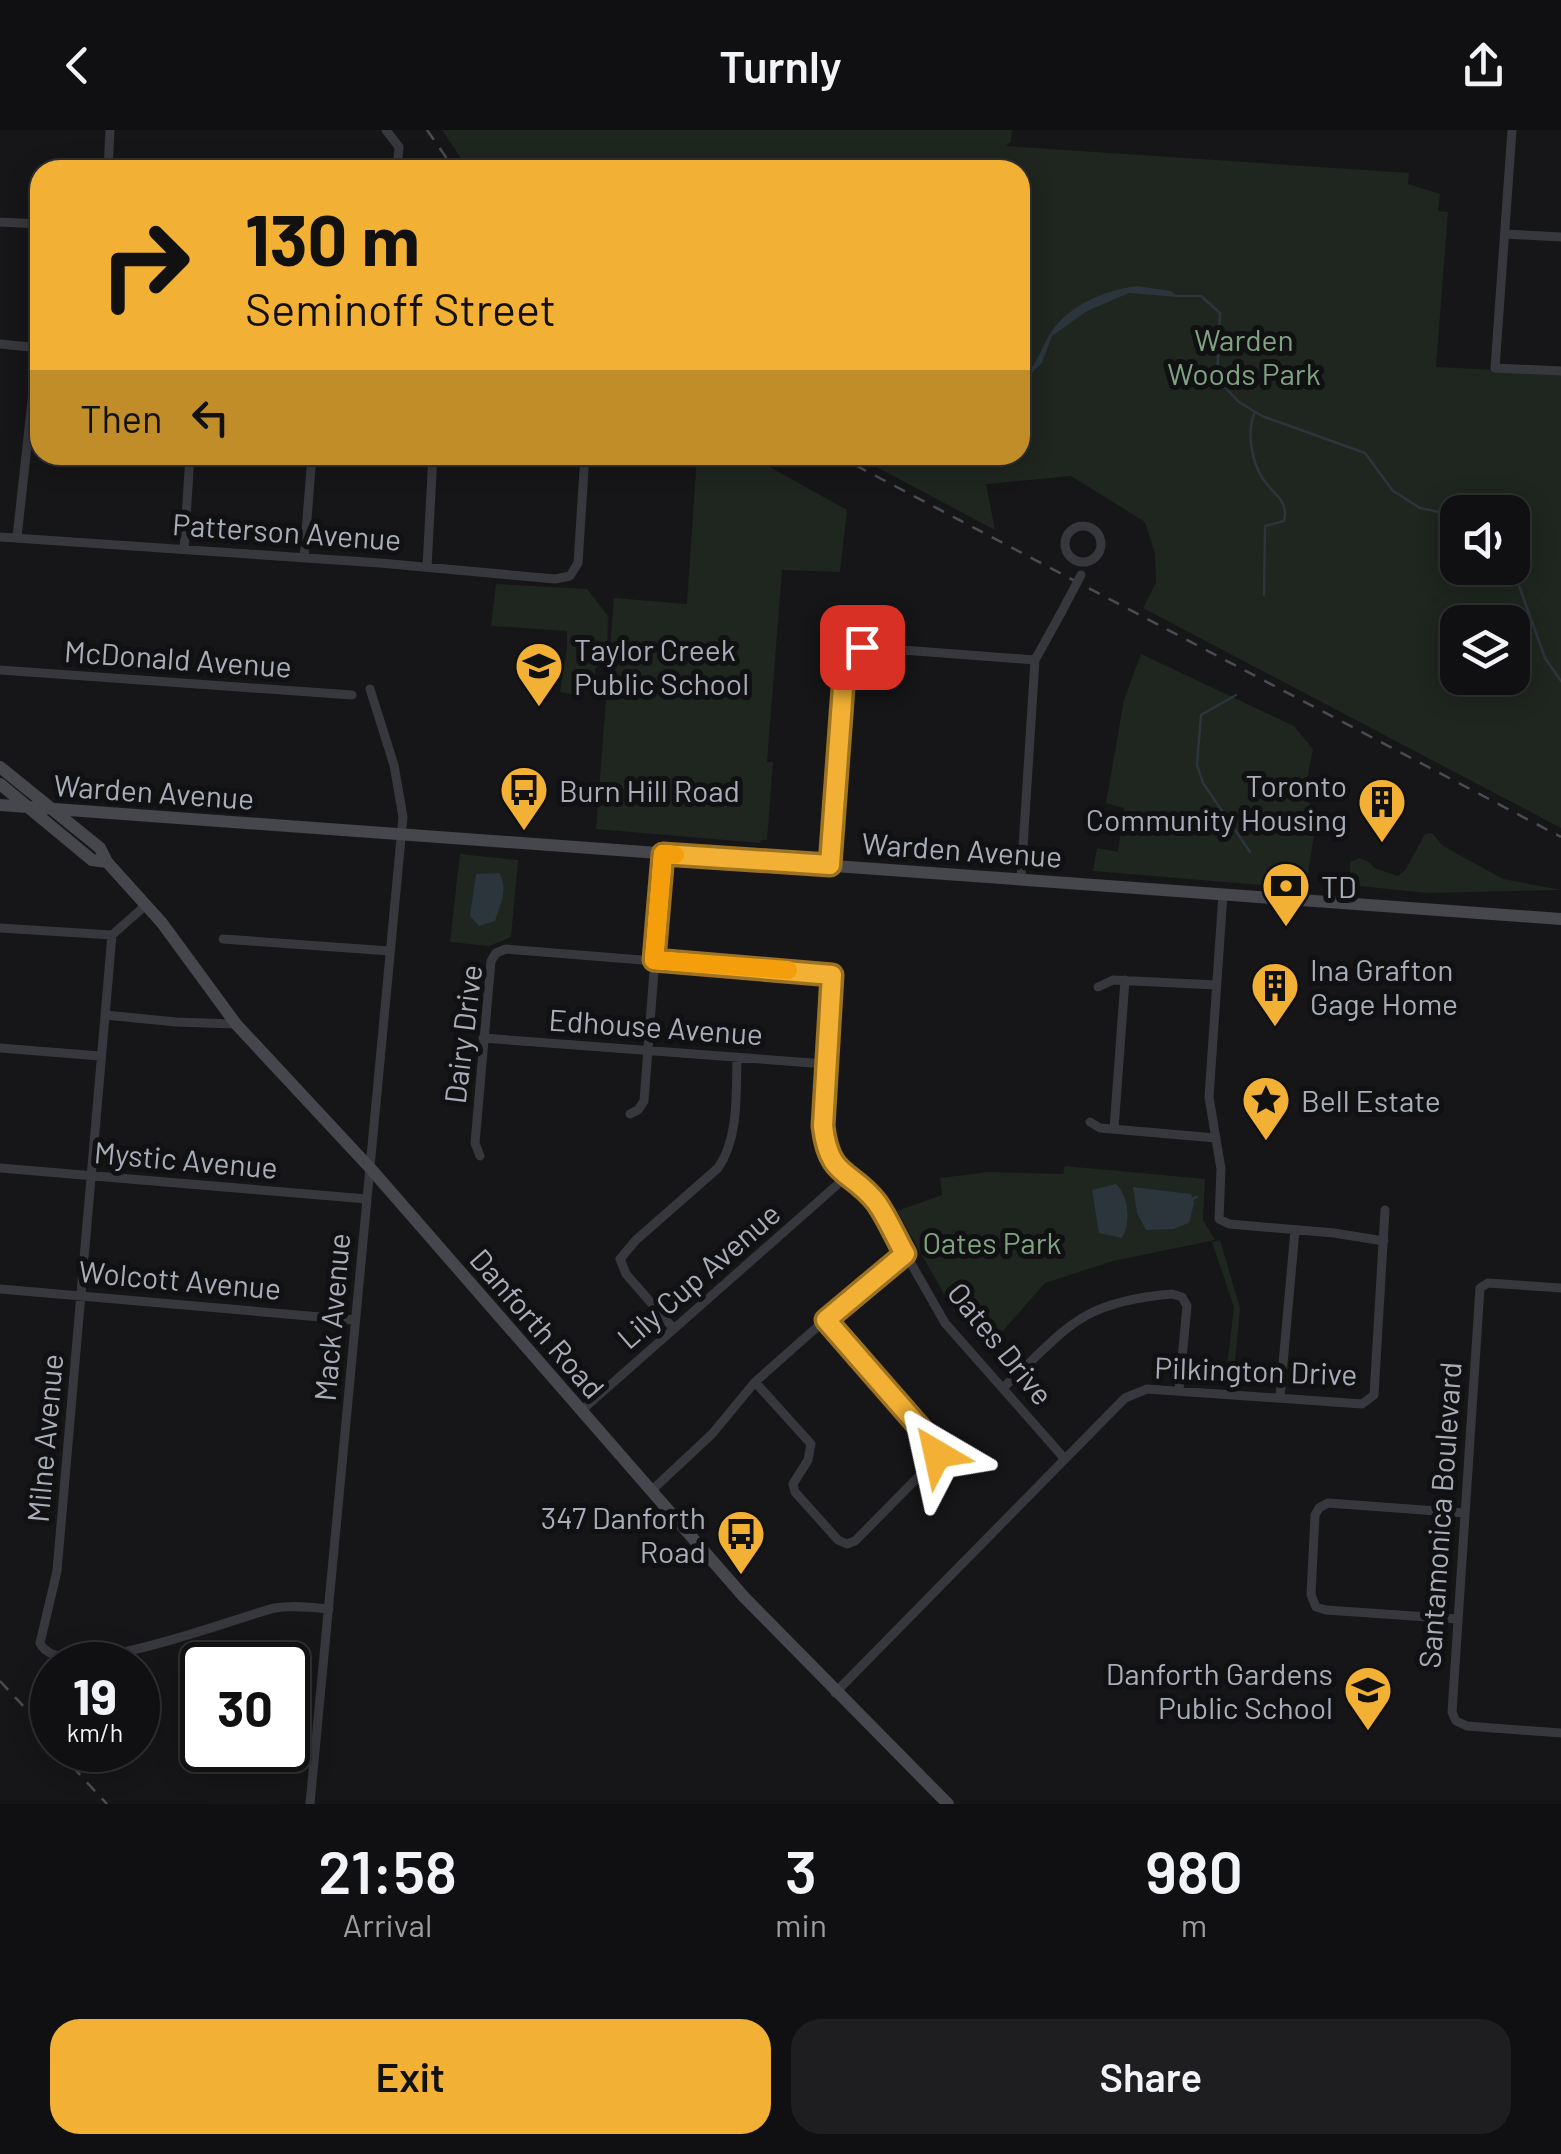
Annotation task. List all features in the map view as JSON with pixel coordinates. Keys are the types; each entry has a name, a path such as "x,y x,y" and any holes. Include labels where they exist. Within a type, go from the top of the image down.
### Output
{"main road":[{"name":"Danforth Road","path":"0,767 100,848 107,862 146,905 236,1024 371,1169 744,1597 948,1804"},
{"name":"Danforth Road","path":"0,784 92,860 107,862"},
{"name":"Warden Avenue","path":"0,805 1561,920"}],"street":[{"path":"108,160 110,130"},
{"path":"1512,130 1495,368 1561,371"},
{"path":"389,132 399,147 398,160"},
{"path":"0,222 30,224"},
{"path":"1505,234 1561,237"},
{"path":"0,344 30,347"},
{"path":"17,537 30,425"},
{"path":"184,549 189,465"},
{"path":"304,558 311,465"},
{"path":"427,567 432,465"},
{"name":"Patterson Avenue","path":"0,536 555,580 570,576 578,562 584,465"},
{"path":"1021,878 1035,660 1088,561 1099,552 1100,543 1093,530 1080,527 1068,534 1066,548 1072,558 1088,561"},
{"path":"830,865 844,670 849,652 862,647 1035,660"},
{"name":"McDonald Avenue","path":"0,670 352,696"},
{"path":"370,690 394,765 403,817 401,834"},
{"name":"Mack Avenue","path":"310,1804 401,834"},
{"path":"630,1114 644,1100 663,854"},
{"path":"1223,894 1208,1096 1222,1169 1219,1219 1229,1224 1384,1241"},
{"path":"0,928 112,936 146,905"},
{"name":"Milne Avenue","path":"112,936 57,1572 40,1632 42,1648 55,1657 83,1657 154,1645 278,1608 329,1609"},
{"path":"222,939 390,951"},
{"name":"Dairy Drive","path":"480,1156 475,1143 491,961 496,953 506,949 832,975 826,1064"},
{"path":"1098,987 1113,980 1216,986"},
{"path":"1114,1129 1125,980"},
{"path":"105,1015 236,1024"},
{"name":"Edhouse Avenue","path":"483,1038 826,1064"},
{"path":"0,1048 100,1056"},
{"path":"673,1328 626,1274 620,1259 727,1156 737,1058"},
{"path":"826,1064 826,1149 846,1177"},
{"path":"1090,1122 1114,1129 1216,1138"},
{"name":"Mystic Avenue","path":"0,1168 367,1199"},
{"name":"Lily Cup Avenue","path":"582,1410 846,1177"},
{"name":"Oates Drive","path":"846,1177 875,1200 945,1323 1064,1458"},
{"name":"Pilkington Drive","path":"835,1693 1125,1398 1147,1389 1362,1404 1374,1394 1385,1210"},
{"path":"1280,1397 1295,1230"},
{"path":"652,1491 712,1434 755,1382 905,1254"},
{"name":"Santamonica Boulevard","path":"1561,1288 1488,1283 1480,1288 1452,1712 1456,1721 1467,1726 1561,1734"},
{"name":"Wolcott Avenue","path":"0,1289 355,1320"},
{"path":"1003,1388 1062,1330 1084,1315 1108,1304 1172,1294 1182,1297 1187,1306 1179,1390"},
{"path":"755,1382 811,1444 808,1460 793,1484 795,1492 838,1540 847,1544 855,1541 934,1462 937,1454 935,1445 826,1320"},
{"path":"1457,1618 1316,1607 1310,1595 1315,1515 1328,1504 1464,1513"}],"green space":[{"name":"Warden Woods Park","path":"442,130 1012,130 1006,146 1409,173 1408,184 1440,194 1438,211 1448,212 1436,367 1561,373 1561,828 1143,608 1156,583 1155,554 1145,522 1071,476 986,484 995,530 873,465 1030,465 1030,160 462,160"},
{"path":"696,465 766,465 847,510 840,572 782,570 767,762 773,762 767,840 760,843 596,829 614,598 687,604"},
{"path":"496,584 587,589 608,616 607,657 595,669 595,677 586,682 581,696 560,692 567,631 491,626"},
{"path":"1141,654 1294,726 1313,749 1304,795 1317,816 1308,889 1093,871 1097,848 1118,852 1124,808 1106,803 1124,700"},
{"path":"1432,833 1443,846 1503,879 1561,890 1427,893 1350,885 1350,862 1359,858 1398,876 1425,834"},
{"path":"460,854 518,860 511,937 489,946 450,942"},
{"name":"Oates Park","path":"1065,1166 1205,1179 1203,1220 1215,1240 1113,1261 1045,1283 987,1349 955,1313 897,1211 942,1195 940,1178 988,1172 1063,1174"},
{"path":"1220,1240 1240,1308 1233,1384 1225,1383 1234,1307 1212,1242"}],"shaded area":[{"path":"1137,286 1171,291 1178,297 1129,293 1087,311 1052,336 1042,363 1030,374 1053,329 1062,319 1084,303"},
{"path":"499,873 503,891 495,921 479,926 470,916 476,874"},
{"path":"1116,1184 1124,1195 1127,1210 1122,1238 1099,1233 1092,1190"},
{"path":"1133,1187 1191,1194 1194,1203 1189,1223 1173,1229 1146,1230 1137,1213"}],"waterway":[{"path":"1176,296 1201,296 1220,313 1217,379 1239,402 1262,416 1365,453 1393,491 1420,508 1440,512"},
{"path":"1254,414 1253,455 1263,479 1282,502 1285,514 1284,521 1265,526 1264,595"},
{"path":"1519,585 1545,658 1561,681"},
{"path":"1236,695 1201,715 1197,765 1203,783 1250,852"},
{"path":"1192,1199 1197,1197"}],"railway":[{"path":"427,130 448,160"},
{"path":"855,465 1561,837"},
{"path":"0,1681 30,1713"},
{"path":"77,1772 107,1804"}],"slow traffic":[{"path":"675,855 663,854 654,960 788,970"}],"place":[{"name":"Taylor Creek Public School","path":"539,708"},
{"name":"Burn Hill Road","path":"524,832"},
{"name":"Toronto Community Housing","path":"1382,844"},
{"name":"TD","path":"1286,928"},
{"name":"Ina Grafton Gage Home","path":"1275,1028"},
{"name":"Bell Estate","path":"1266,1142"},
{"name":"347 Danforth Road","path":"741,1576"},
{"name":"Danforth Gardens Public School","path":"1368,1732"}],"route":[{"path":"862,647 853,649 845,660 830,865 663,854 654,960 832,975 823,1126 826,1149 839,1171 875,1200 905,1254 826,1320 935,1445 937,1454"}]}
